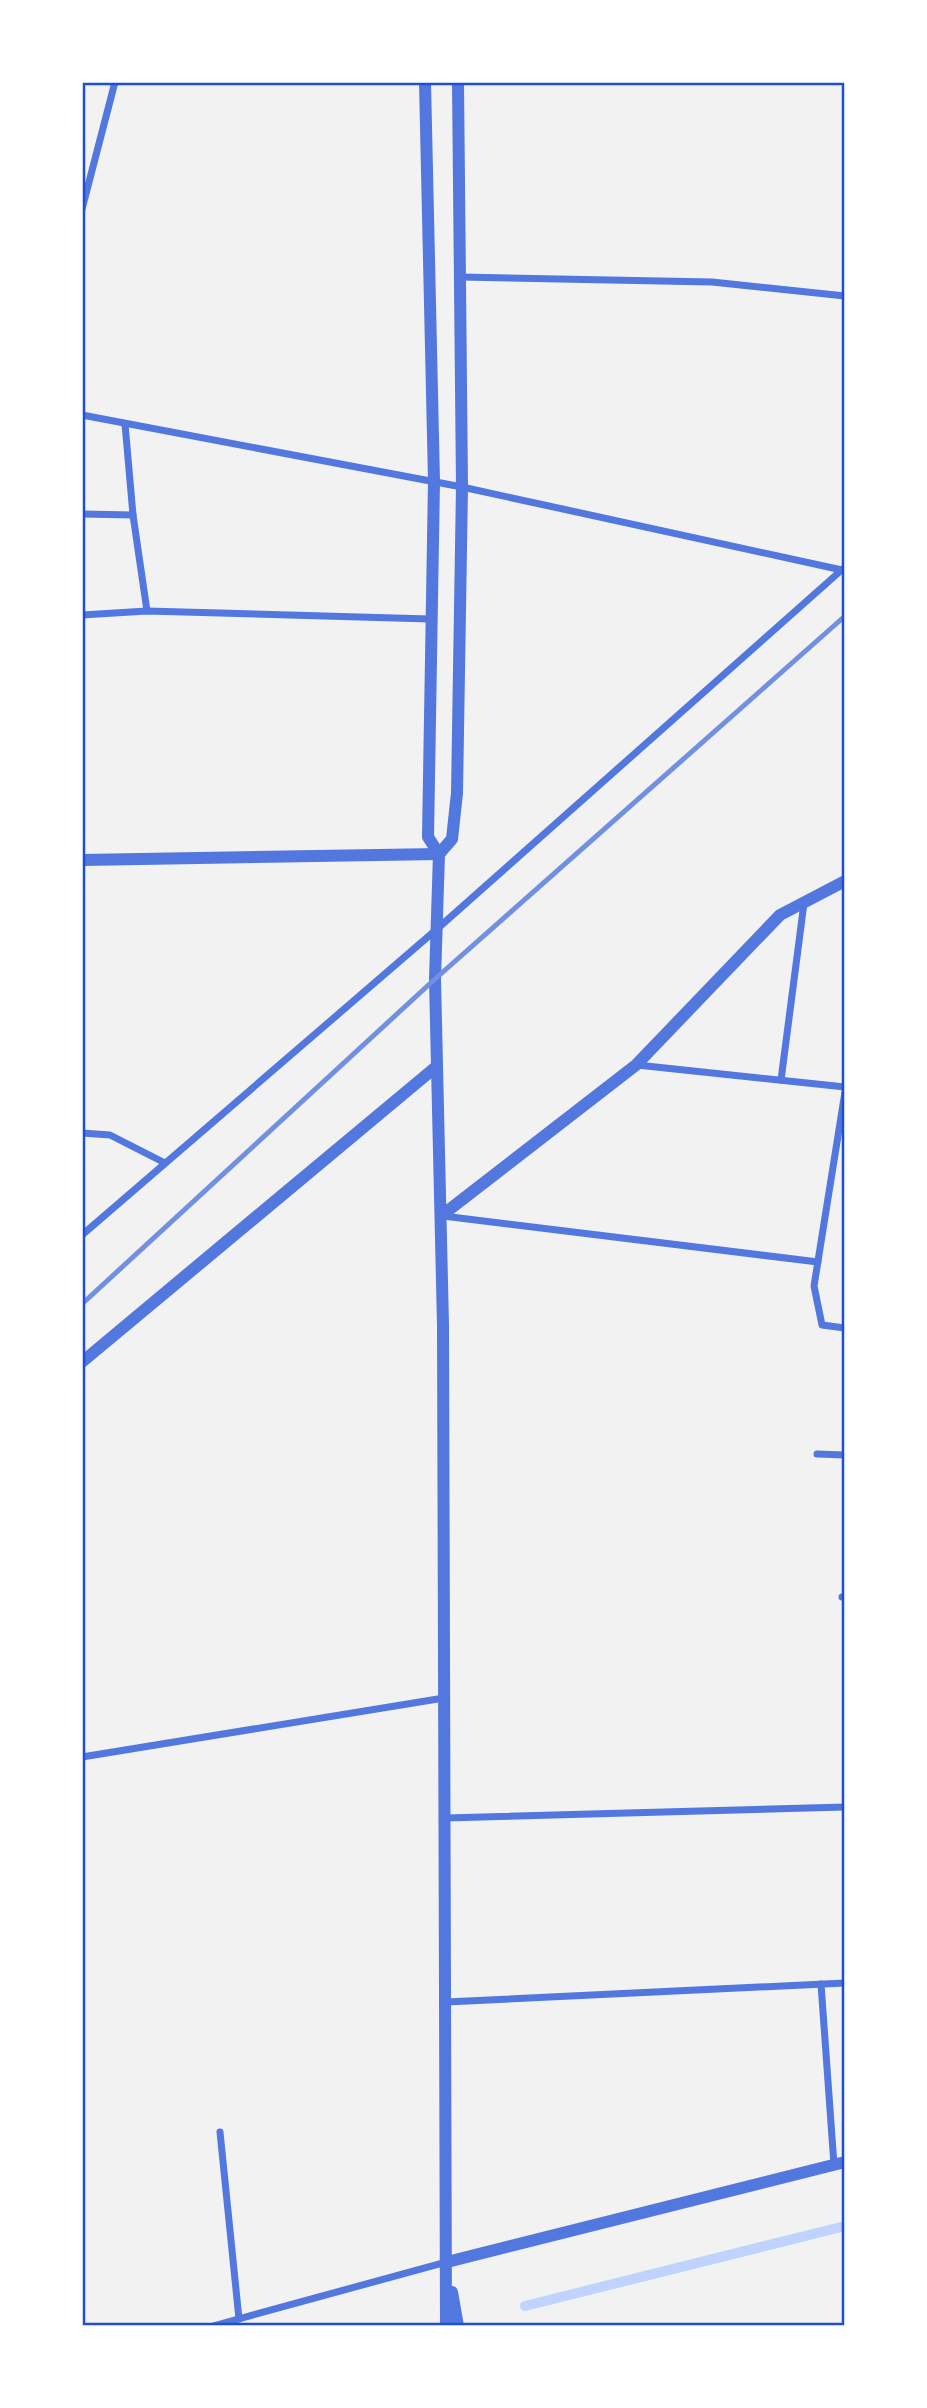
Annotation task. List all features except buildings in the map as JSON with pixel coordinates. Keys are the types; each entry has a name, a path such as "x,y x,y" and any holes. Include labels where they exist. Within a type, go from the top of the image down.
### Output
{"street":[{"path":"82,209 115,82"},
{"path":"425,82 434,481 428,837 439,854 435,979 441,1216 445,1698 446,2326"},
{"path":"82,860 439,854 452,839 457,793 462,487 458,82"},
{"path":"461,277 712,282 845,296"},
{"path":"82,415 434,481 843,568"},
{"path":"125,424 133,515 147,611"},
{"path":"82,514 133,515"},
{"path":"82,1235 437,929 843,568"},
{"path":"82,615 147,611 430,619"},
{"path":"441,1216 636,1065 779,915 845,881"},
{"path":"781,1080 804,903"},
{"path":"636,1065 845,1089 814,1286 822,1325 845,1328"},
{"path":"82,1362 437,1066"},
{"path":"82,1133 110,1135 165,1163"},
{"path":"441,1216 818,1262"},
{"path":"817,1454 845,1455"},
{"path":"82,1757 445,1698"},
{"path":"445,1818 845,1807"},
{"path":"446,2002 845,1983"},
{"path":"213,2326 447,2262 839,2163 821,1984"},
{"path":"220,2132 239,2319"},
{"path":"447,2262 458,2326"}],"waterway":[{"path":"525,2306 845,2226"}],"railway":[{"path":"82,1304 435,979 845,616"}]}
